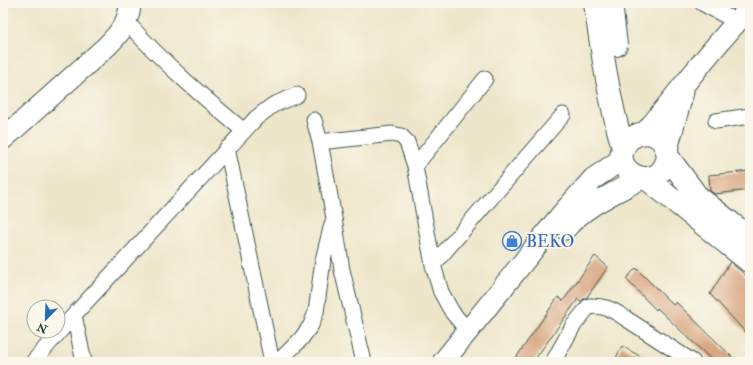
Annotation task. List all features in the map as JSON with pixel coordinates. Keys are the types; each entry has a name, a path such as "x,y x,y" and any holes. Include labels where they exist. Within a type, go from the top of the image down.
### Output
{"main road":[{"path":"595,3 606,80 616,125 632,143"},
{"path":"611,3 620,83 632,143 626,168 633,175 645,178 750,262"},
{"path":"3,139 117,36 129,12"},
{"path":"444,362 561,215 593,179 632,143 685,85 724,34 743,15"},
{"path":"458,362 534,264 570,222 600,200 645,178 654,176 661,172 666,165 667,153 685,85"},
{"path":"632,143 654,135 662,141 667,153 696,196 750,238"}],"street":[{"path":"702,3 743,15"},
{"path":"129,12 143,40 202,96 244,131"},
{"path":"415,166 485,79"},
{"path":"34,362 74,315 256,118 273,105 297,95"},
{"path":"433,265 562,115"},
{"path":"716,122 750,116"},
{"path":"314,120 320,142 342,270 364,362"},
{"path":"320,142 392,134 401,136 407,142 415,166 433,265 441,292 452,312 468,331"},
{"path":"227,148 272,362"},
{"path":"278,362 301,339 311,325 316,312 323,260 334,218"},
{"path":"553,362 573,326 589,306 602,306 615,312 693,362"},
{"path":"74,315 84,362"}],"building":[{"path":"750,171 750,190 715,194 710,191 709,175"},
{"path":"595,256 608,267 587,297 581,301 578,299 533,362 513,362 558,297 563,301"},
{"path":"730,262 750,279 750,337 710,294"},
{"path":"636,268 673,305 676,302 737,362 714,362 657,308 656,310 626,279"},
{"path":"622,346 650,362 614,362"}],"place":[{"name":"BEKO","path":"512,241"}]}
